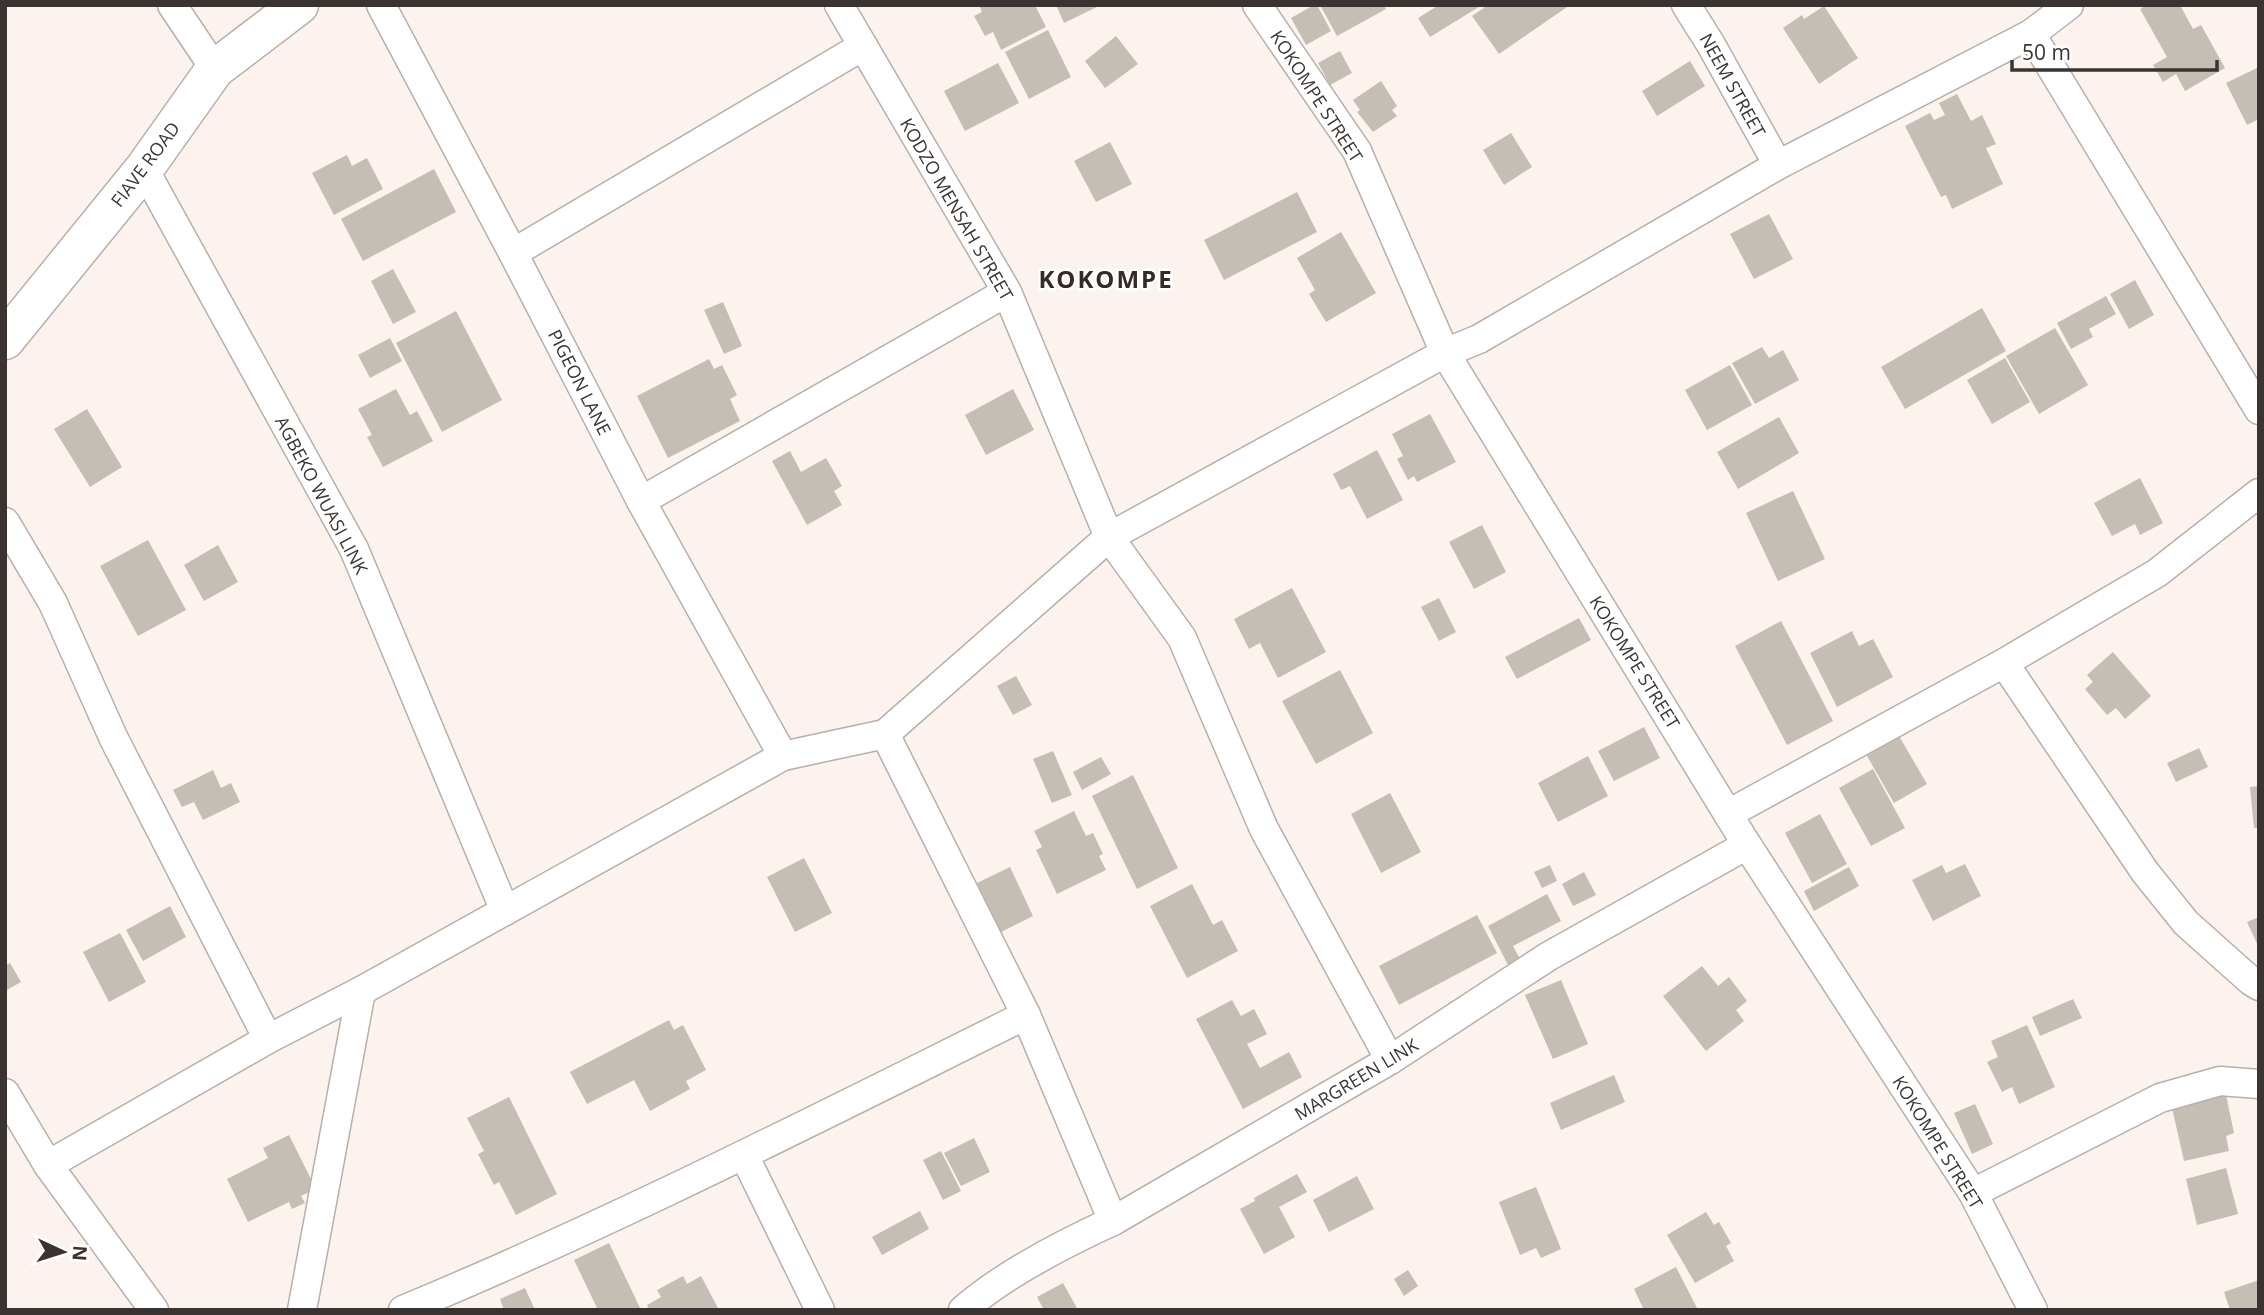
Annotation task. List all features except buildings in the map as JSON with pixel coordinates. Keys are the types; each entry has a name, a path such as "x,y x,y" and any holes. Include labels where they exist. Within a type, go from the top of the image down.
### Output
{"street":[{"path":"172,5 215,69"},
{"name":"FIAVE ROAD","path":"5,340 144,169 215,69 299,5"},
{"name":"PIGEON LANE","path":"381,5 641,501 783,756"},
{"name":"KODZO MENSAH STREET","path":"839,5 1007,292 1108,537 1182,638 1264,829 1390,1060"},
{"name":"KOKOMPE STREET","path":"1257,5 1357,151 1445,352 1747,845 1973,1193 2033,1310"},
{"name":"NEEM STREET","path":"1686,5 1778,165"},
{"path":"48,1165 268,1039 361,991 783,756 885,734 1108,537 1445,352 1479,339 1778,165 2031,34 2070,5"},
{"path":"2031,34 2259,410"},
{"path":"513,253 863,46"},
{"name":"AGBEKO WUASI LINK","path":"144,169 354,550 505,911"},
{"path":"641,501 1007,292"},
{"path":"1728,814 2004,663 2157,573 2259,493"},
{"path":"5,522 53,603 114,739 268,1039"},
{"path":"2004,663 2144,872 2186,923 2259,986"},
{"path":"885,734 1026,1015 1113,1221"},
{"name":"MARGREEN LINK","path":"963,1310 978,1297 1073,1240 1113,1221 1390,1060 1549,956 1747,845"},
{"path":"302,1310 361,991"},
{"path":"403,1310 522,1260 744,1155 1026,1015"},
{"path":"1973,1193 2160,1098 2220,1081 2259,1084"},
{"path":"5,1093 48,1165 154,1310"},
{"path":"744,1155 820,1310"}],"district":[{"name":"KOKOMPE","path":"1106,278"}]}
